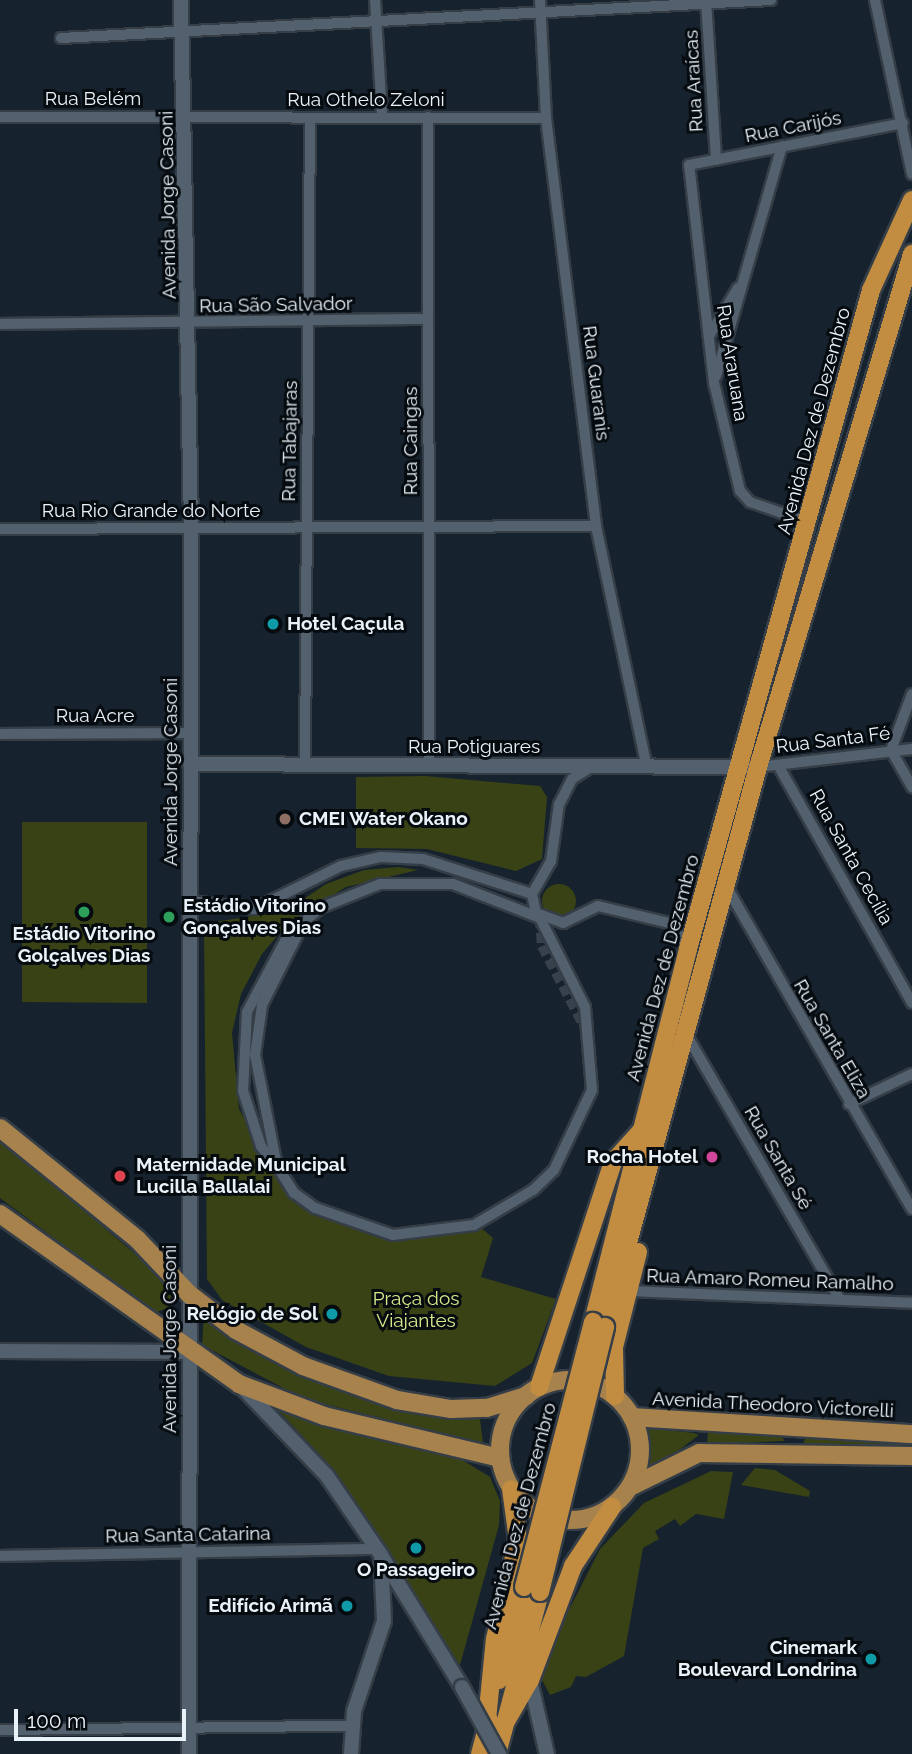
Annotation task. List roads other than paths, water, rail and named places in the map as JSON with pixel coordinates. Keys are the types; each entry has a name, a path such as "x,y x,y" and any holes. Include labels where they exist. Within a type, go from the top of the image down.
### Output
{"highway":[{"name":"Avenida Dez de Dezembro","path":"650,1133 687,1034 725,884 749,767 808,522 871,290 912,200"},
{"name":"Avenida Dez de Dezembro","path":"498,1754 532,1590 650,1133 688,949 749,767 912,254"},
{"path":"532,1392 613,1161 650,1133 657,1179 614,1347 615,1396"},
{"path":"486,1730 495,1639 518,1541 512,1489"},
{"path":"505,1723 530,1680 572,1566 612,1507"},
{"name":"Avenida Dez de Dezembro","path":"480,1754 532,1590"}],"main road":[{"path":"0,1128 136,1239 189,1293 236,1330 303,1366 397,1400 487,1408 570,1380 615,1396 632,1417 640,1452 630,1487"},
{"path":"0,1214 189,1352 239,1384 324,1416 500,1458"},
{"path":"532,1392 505,1423 500,1458 512,1489 550,1517 582,1519 612,1507 630,1487 699,1453 912,1456"},
{"name":"Avenida Theodoro Victorelli","path":"632,1417 912,1434"}],"street":[{"name":"Avenida Jorge Casoni","path":"181,0 187,116 191,527 189,1754"},
{"path":"376,0 382,116"},
{"path":"61,38 377,21 540,6 771,0"},
{"path":"875,0 912,174"},
{"name":"Rua Araícas","path":"707,2 716,160"},
{"name":"Rua Guaranis","path":"540,6 546,118 596,526 647,767"},
{"name":"Rua Othelo Zeloni","path":"187,116 546,118"},
{"name":"Rua Belém","path":"0,117 187,116"},
{"name":"Rua Caingas","path":"428,117 429,765"},
{"name":"Rua Tabajaras","path":"305,763 310,118"},
{"name":"Rua Carijós","path":"689,165 903,123"},
{"path":"714,383 782,146"},
{"name":"Rua Araruana","path":"689,165 714,383 740,491 750,502 808,522"},
{"path":"709,336 746,274"},
{"name":"Rua São Salvador","path":"0,324 189,324 428,319"},
{"name":"Rua Rio Grande do Norte","path":"0,529 596,526"},
{"path":"912,694 891,750 912,787"},
{"name":"Rua Acre","path":"0,734 190,733"},
{"name":"Rua Santa Fé","path":"749,767 912,749"},
{"name":"Rua Potiguares","path":"190,764 749,767"},
{"name":"Rua Santa Cecília","path":"778,765 912,1003"},
{"path":"591,767 562,796 551,861 532,894 540,918 581,996 592,1049 586,1113 544,1180 474,1225 393,1236 315,1208 294,1193 277,1166 259,1092 256,1037 266,996 303,924 335,900 401,881 453,884 540,918 563,923 598,906 673,924 688,949"},
{"path":"191,901 254,909 324,873 381,857 423,859 532,894"},
{"name":"Rua Santa Eliza","path":"725,884 849,1104 912,1209"},
{"name":"Rua Santa Sé","path":"687,1034 840,1300"},
{"path":"849,1104 912,1074"},
{"name":"Rua Amaro Romeu Ramalho","path":"628,1291 912,1303"},
{"path":"0,1351 189,1352"},
{"path":"239,1384 327,1476 379,1552 461,1686 498,1754"},
{"path":"351,1754 352,1726 381,1639 379,1552"},
{"name":"Rua Santa Catarina","path":"0,1556 379,1552"},
{"path":"530,1680 547,1754"},
{"path":"0,1730 352,1726"}],"tunnel":[{"path":"540,918 542,946 589,1036"}],"place":[{"name":"Hotel Caçula","path":"273,624"},
{"name":"CMEI Water Okano","path":"285,819"},
{"name":"Estádio Vitorino Golçalves Dias","path":"84,912"},
{"name":"Estádio Vitorino Gonçalves Dias","path":"169,917"},
{"name":"Rocha Hotel","path":"712,1157"},
{"name":"Maternidade Municipal Lucilla Ballalai","path":"120,1176"},
{"name":"Relógio de Sol","path":"332,1314"},
{"name":"O Passageiro","path":"416,1548"},
{"name":"Edifício Arimã","path":"347,1606"},
{"name":"Cinemark Boulevard Londrina","path":"871,1659"}],"park label":[{"name":"Praça dos Viajantes","path":"416,1310"}]}
